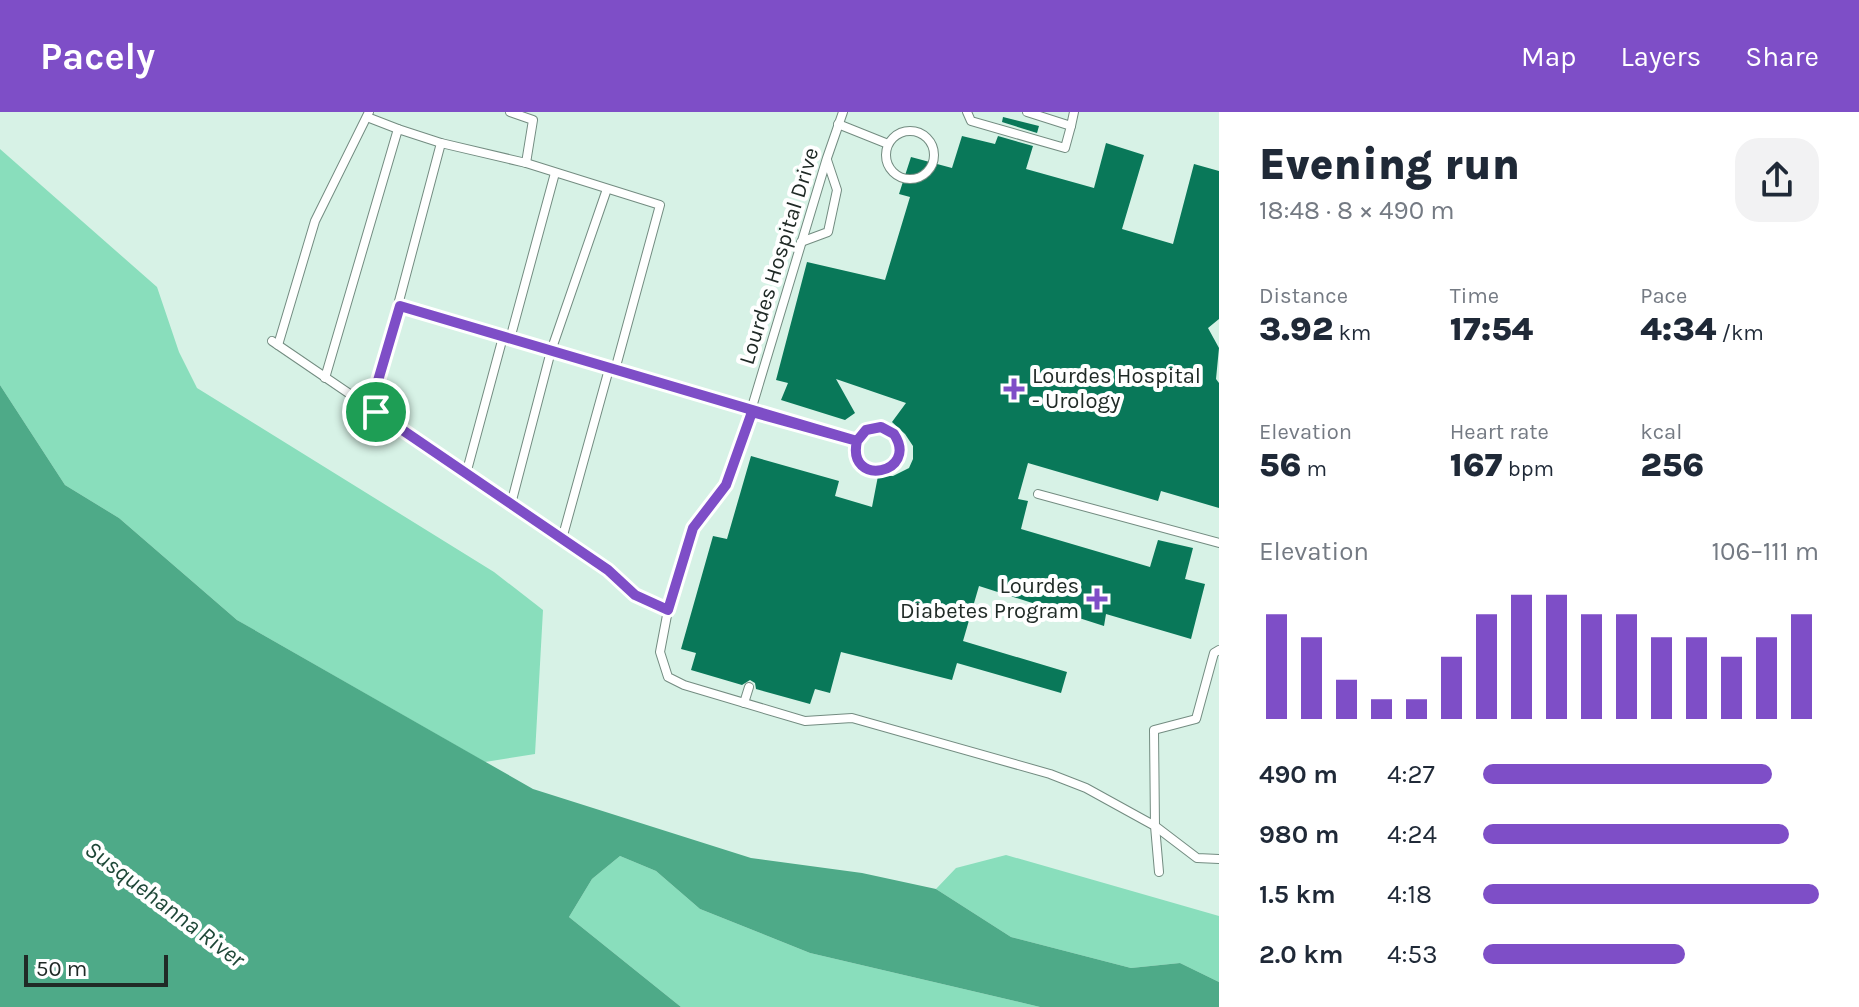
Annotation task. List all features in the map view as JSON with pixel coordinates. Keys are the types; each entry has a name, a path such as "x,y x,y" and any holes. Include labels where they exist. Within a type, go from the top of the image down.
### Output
{"lane":[{"path":"510,112 533,120 526,163"},
{"name":"Lourdes Hospital Drive","path":"744,703 668,677 660,652 668,610 693,528 726,485 752,412 801,242 843,112"},
{"path":"967,112 971,121 1065,148 1074,112"},
{"path":"1027,112 1071,126"},
{"path":"562,539 660,205 526,163 441,143 398,129 368,114 315,221 275,343 325,378 376,412 466,474 511,504 562,539 608,570 635,595 668,610"},
{"path":"838,124 888,144"},
{"path":"325,378 398,129"},
{"path":"914,131 921,134 930,143 932,163 916,178 901,177 889,167 886,159 888,144 899,133 914,131"},
{"path":"376,412 377,384 441,143"},
{"path":"801,242 828,232 837,190 827,158"},
{"path":"466,474 555,173"},
{"path":"511,504 551,351 607,189"},
{"path":"400,306 857,441"},
{"path":"873,427 888,429 898,440 899,454 891,467 870,470 859,462 857,441 873,427"},
{"path":"1038,494 1219,543"},
{"path":"1159,872 1154,730 1196,719 1214,653 1219,650"},
{"path":"749,687 744,703 805,721 852,718 1050,774 1086,788 1155,826 1197,858 1219,859"}],"shaded area":[{"path":"0,149 157,287 179,352 197,388 494,572 543,610 535,754 485,762 237,620 119,518 65,485 0,385"},
{"path":"1006,855 1219,916 1219,982 1180,963 1131,968 1011,937 936,889 956,868"},
{"path":"620,856 656,871 700,909 810,953 1040,1007 681,1007 569,917 592,879"}],"water":[{"name":"Susquehanna River","path":"0,385 65,485 119,518 237,620 533,789 751,858 862,873 936,889 1011,937 1131,968 1180,963 1219,982 1219,1007 1040,1007 810,953 700,909 656,871 620,856 592,879 569,917 681,1007 0,1007"}],"building":[{"path":"1003,117 1039,126 1037,133 1002,122"},
{"path":"962,136 995,144 998,136 1033,146 1026,169 1094,188 1106,143 1144,155 1122,229 1173,244 1194,164 1219,171 1219,319 1208,328 1219,348 1216,379 1219,383 1219,508 1161,491 1158,501 1028,463 1018,499 1028,501 1021,529 1150,567 1158,540 1193,548 1185,579 1205,584 1191,639 1106,614 1104,626 979,586 963,641 1067,672 1061,693 957,663 952,680 841,652 830,693 815,689 810,704 756,689 755,683 750,680 742,685 691,670 696,653 681,649 713,536 727,539 751,456 839,481 835,496 872,507 878,476 893,476 909,468 913,446 892,422 906,403 836,379 855,413 845,420 781,400 788,383 776,380 807,262 885,280 910,197 899,194 911,157 952,168"}],"place":[{"name":"Lourdes Hospital - Urology","path":"1014,389"},
{"name":"Lourdes Diabetes Program","path":"1097,599"}],"route":[{"path":"376,412 377,384 400,306 857,441 855,448 859,462 870,470 891,467 900,447 894,434 881,427 866,430 857,441 752,412 726,485 693,528 668,610 635,595 608,570 376,412"}]}
